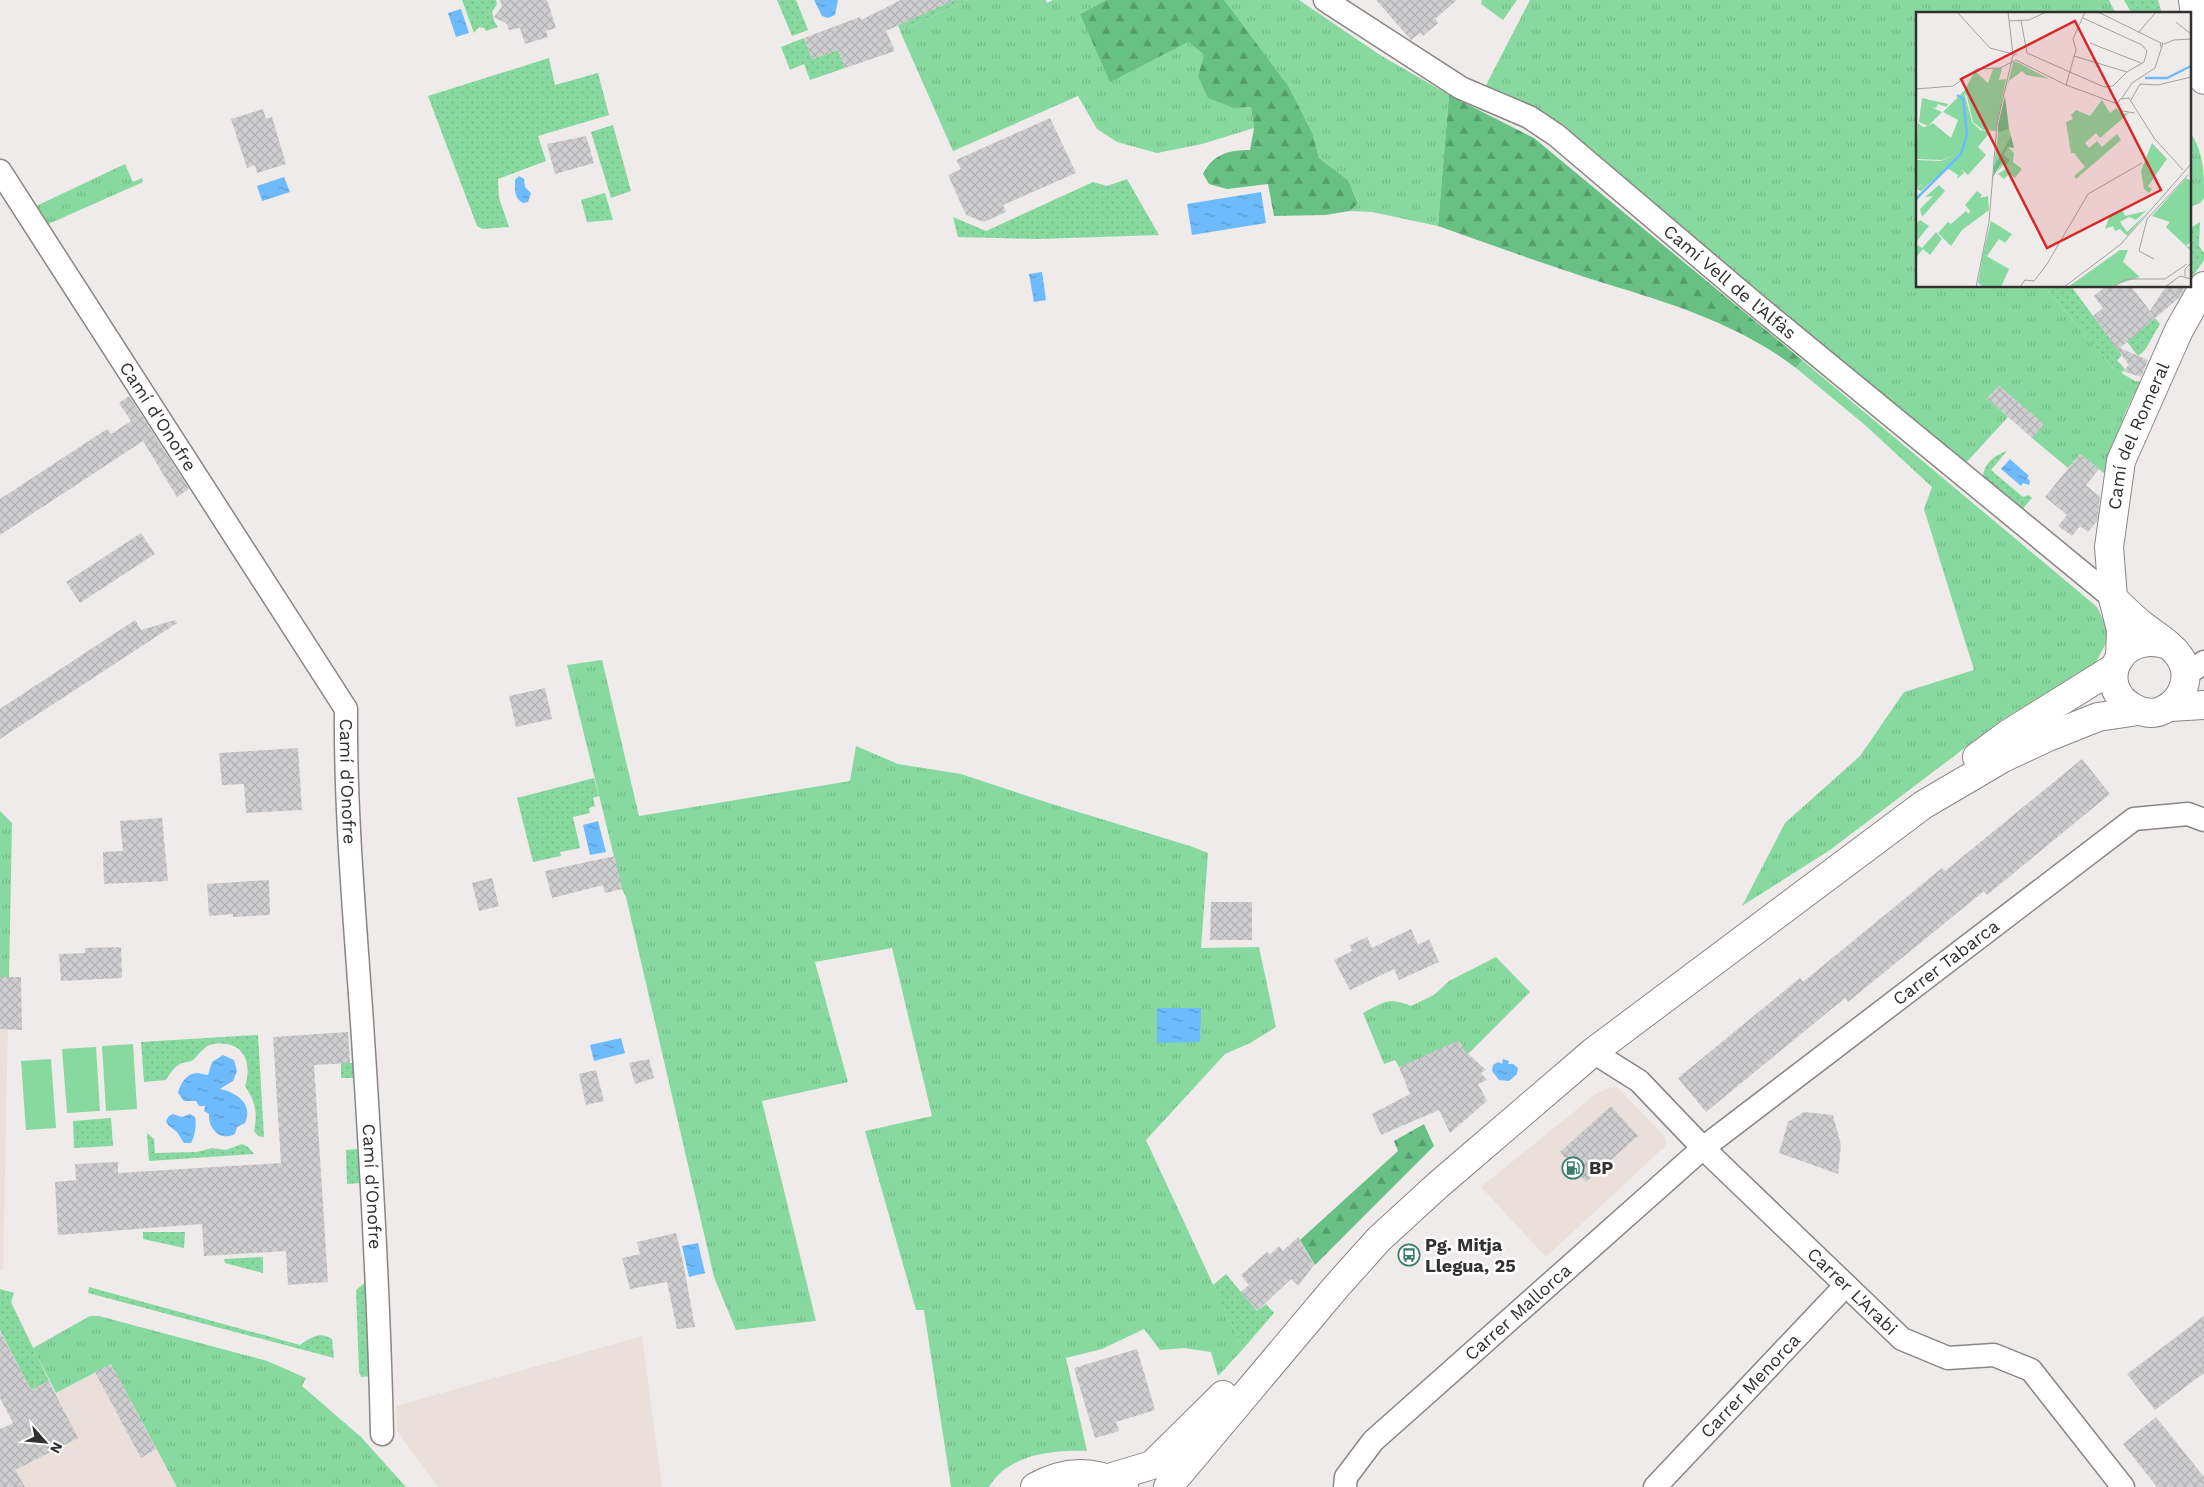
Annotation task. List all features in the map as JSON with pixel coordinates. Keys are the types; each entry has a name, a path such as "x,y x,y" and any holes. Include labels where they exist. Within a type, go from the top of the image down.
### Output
{"street":[{"name":"Camí Vell de l'Alfàs","path":"1325,0 1461,88 1529,117 1556,135 1763,311 2113,598"},
{"path":"2193,0 2204,80"},
{"name":"Camí d'Onofre","path":"0,171 346,709 346,744 357,953 378,1283 382,1434"},
{"name":"Camí del Romeral","path":"2117,663 2121,630 2113,598 2109,547 2121,461 2179,330 2204,286"},
{"path":"2113,598 2194,670 2180,696 2170,707"},
{"path":"2138,711 2125,704 2118,694 2114,681 2117,663 2124,652 2139,642 2156,641 2168,645"},
{"path":"1924,805 1955,774 2008,734 2117,663"},
{"path":"1168,1487 1336,1287 1379,1239 1438,1185 1593,1052 1924,805 2003,758 2098,717 2138,711 2154,713 2170,707 2204,705"},
{"name":"Carrer Tabarca","path":"1703,1148 2134,819 2188,814 2204,820"},
{"name":"Carrer L'Arabi","path":"1593,1052 1639,1081 1703,1148 1902,1339 1948,1358 1994,1355 2031,1370 2123,1487"},
{"name":"Carrer Mallorca","path":"1345,1487 1346,1477 1374,1440 1703,1148"},
{"name":"Carrer Menorca","path":"1655,1487 1846,1285"},
{"path":"1035,1487 1053,1478 1081,1473 1118,1482 1152,1465 1336,1287"}],"shaded area":[{"path":"0,811 12,823 3,1270 0,1269"},
{"name":"BP","path":"1616,1086 1664,1136 1666,1142 1664,1149 1546,1257 1481,1187 1597,1093"},
{"path":"642,1336 662,1487 438,1487 397,1431 396,1406"},
{"path":"111,1364 177,1487 3,1487 0,1449 67,1415 56,1393"}],"green space":[{"path":"462,0 496,0 497,4 492,12 498,27 486,31 484,28 479,27 474,33"},
{"path":"777,0 796,0 808,30 792,36"},
{"path":"954,0 968,0 900,31 898,25"},
{"path":"968,0 1046,0 1047,3 1053,0 1106,0 1080,14 1188,42 1204,55 1198,76 1234,108 1251,107 1254,128 1202,144 1157,153 1117,142 1097,129 1078,96 953,151 900,31"},
{"path":"1106,0 1224,0 1288,86 1313,135 1319,158 1348,180 1358,203 1350,211 1325,215 1274,216 1268,184 1227,189 1209,184 1203,174 1212,162 1222,154 1250,150 1254,128 1251,107 1234,108 1208,98 1198,76 1204,55 1188,42 1110,82 1080,14"},
{"path":"1223,0 1299,0 1380,55 1449,95 1438,226 1372,212 1350,211 1358,202 1348,180 1319,158 1313,135"},
{"path":"1482,0 1517,0 1503,20 1481,4"},
{"path":"1530,0 2109,0 2115,12 1916,12 1916,288 2046,288 2113,368 2135,381 2141,382 2129,405 2116,440 2110,478 2080,454 2068,468 2032,438 2043,424 1999,386 1987,398 2008,417 1964,465 1485,87"},
{"path":"2124,0 2158,0 2161,12 2131,12"},
{"path":"804,38 812,59 838,50 845,68 810,80 804,64 790,70 781,47"},
{"path":"549,58 555,85 598,73 609,115 538,136 546,161 498,179 499,198 509,227 482,229 477,226 428,96"},
{"path":"1449,95 1534,138 1802,360 1796,368 1752,340 1705,317 1438,226"},
{"path":"613,125 631,191 611,198 591,132"},
{"path":"2192,135 2201,155 2203,171 2204,198 2200,203 2192,206"},
{"path":"125,164 133,182 142,178 143,182 44,226 32,208"},
{"path":"1127,179 1159,235 1039,239 958,237 953,217 986,231 1093,182 1107,186"},
{"path":"605,193 613,220 587,222 581,200"},
{"path":"2200,222 2199,246 2204,253 2204,260 2192,277 2192,227"},
{"path":"2046,288 2072,288 2122,355 2117,360 2125,369 2121,373 2113,368"},
{"path":"2155,318 2160,324 2145,350 2138,356 2124,338 2142,322 2146,326"},
{"path":"1802,360 2097,607 2108,630 2105,645 2094,666 2003,719 1830,850 1742,906 1785,823 1860,756 1904,692 1974,670 1924,509 1932,487 1865,425 1796,368"},
{"path":"2007,451 1991,470 2023,497 2029,495 2032,498 2020,512 1983,477 1985,468 1991,460"},
{"path":"602,660 639,816 850,781 856,746 898,764 961,774 1208,853 1201,948 1259,947 1276,1027 1250,1043 1225,1054 1146,1140 1243,1349 1218,1376 1211,1352 1184,1348 1160,1350 1144,1329 1102,1349 1066,1358 1087,1451 1046,1453 1032,1456 1008,1467 997,1476 989,1487 951,1487 924,1310 916,1310 865,1131 932,1116 892,948 815,962 848,1082 762,1101 816,1321 736,1330 714,1277 626,897 622,889 567,665"},
{"path":"594,778 599,796 593,798 595,806 589,808 590,813 573,817 580,848 560,852 561,856 533,862 517,798"},
{"path":"0,811 12,823 9,977 0,977"},
{"path":"1496,957 1530,992 1466,1056 1399,1067 1395,1060 1384,1064 1363,1013 1391,1001 1411,1006 1434,995 1449,981"},
{"path":"258,1035 264,1137 258,1136 254,1131 255,1107 245,1086 248,1069 243,1054 239,1049 224,1044 211,1045 205,1048 193,1060 177,1066 166,1080 144,1082 141,1042"},
{"path":"133,1044 137,1109 106,1111 102,1046"},
{"path":"96,1047 100,1111 67,1113 62,1049"},
{"path":"51,1059 56,1128 26,1130 21,1061"},
{"path":"341,1063 360,1063 371,1376 361,1377 359,1372 356,1290 367,1281 361,1183 347,1184 346,1150 359,1149 355,1078 341,1078"},
{"path":"111,1118 113,1146 74,1148 73,1121"},
{"path":"1424,1124 1434,1146 1315,1265 1300,1240 1398,1151 1394,1141"},
{"path":"147,1133 154,1139 155,1153 197,1152 212,1148 226,1150 242,1144 248,1147 254,1154 149,1161"},
{"path":"143,1232 185,1232 184,1248 143,1239"},
{"path":"263,1257 263,1273 225,1263 224,1259"},
{"path":"1226,1274 1257,1311 1266,1304 1274,1313 1243,1349 1213,1285"},
{"path":"89,1287 300,1345 316,1336 323,1335 332,1339 334,1358 88,1293"},
{"path":"0,1289 14,1293 11,1302 49,1381 31,1390 0,1330"},
{"path":"90,1316 99,1316 267,1361 306,1378 302,1386 361,1437 406,1487 177,1487 111,1364 56,1393 33,1348"}],"water":[{"path":"814,0 838,0 835,15 828,18 822,16"},
{"path":"461,9 469,33 456,37 448,13"},
{"path":"519,176 524,179 525,187 531,193 528,202 523,203 517,196 515,180"},
{"path":"284,177 290,192 262,201 257,186"},
{"path":"1261,192 1266,223 1192,235 1187,204"},
{"path":"1042,272 1046,300 1034,302 1029,274"},
{"path":"2010,459 2029,476 2027,478 2030,481 2029,485 2023,483 2021,486 2001,469"},
{"path":"598,821 606,852 590,855 583,825"},
{"path":"1157,1008 1201,1008 1200,1042 1157,1043"},
{"path":"621,1038 625,1053 594,1061 590,1045"},
{"path":"223,1055 234,1060 237,1071 233,1081 220,1089 237,1096 242,1100 247,1110 245,1123 237,1127 235,1134 230,1136 220,1135 213,1129 209,1114 204,1111 205,1106 199,1106 196,1101 184,1101 178,1093 186,1077 196,1073 208,1075 212,1062"},
{"path":"1503,1059 1509,1061 1508,1064 1513,1064 1518,1068 1517,1074 1509,1081 1499,1080 1492,1071 1493,1065 1498,1062 1502,1064"},
{"path":"173,1114 182,1117 190,1114 195,1117 194,1137 191,1143 184,1143 177,1132 168,1125 166,1121"},
{"path":"698,1243 705,1273 689,1277 682,1246"}],"building":[{"path":"500,0 547,0 556,28 546,31 548,37 525,44 520,28 509,30 507,24 494,17 502,7"},
{"path":"901,0 954,0 886,31 895,51 845,68 838,50 812,59 804,38 860,17 861,20"},
{"path":"1376,0 1457,0 1435,19 1438,23 1423,36 1420,33 1411,40"},
{"path":"263,109 266,119 272,117 286,164 257,173 255,165 247,168 231,119"},
{"path":"1050,118 1076,173 1003,205 1006,212 984,222 966,215 948,175 961,169 956,160"},
{"path":"586,136 594,163 555,174 547,144"},
{"path":"2104,288 2133,288 2150,311 2165,288 2185,288 2180,297 2120,348 2148,360 2141,377 2123,371 2129,365 2093,316 2103,308 2094,296"},
{"path":"1999,386 2044,424 2032,438 1987,398"},
{"path":"129,396 189,489 177,497 143,441 0,535 0,499 107,429 111,434 131,421 119,403"},
{"path":"2080,454 2099,469 2086,485 2100,497 2097,521 2088,532 2080,526 2072,536 2058,526 2067,515 2045,497"},
{"path":"141,533 155,554 80,603 66,582"},
{"path":"135,620 141,630 175,620 177,623 0,739 0,709"},
{"path":"545,688 552,719 516,727 509,696"},
{"path":"298,748 302,810 246,813 244,784 222,785 219,753"},
{"path":"2082,759 2110,794 1987,895 1984,891 1848,1002 1845,998 1706,1112 1678,1078 1800,978 1803,982 1942,868 1945,871"},
{"path":"162,818 168,881 104,884 103,852 123,851 120,821"},
{"path":"615,856 622,889 605,893 603,885 552,898 545,871"},
{"path":"492,878 499,906 479,911 472,883"},
{"path":"269,880 270,915 233,917 233,914 209,916 207,884"},
{"path":"1211,902 1252,902 1252,940 1210,940"},
{"path":"1411,929 1418,945 1429,939 1439,962 1399,980 1394,969 1350,990 1334,960 1352,951 1350,945 1367,937 1372,948"},
{"path":"121,947 122,978 61,981 59,954 85,953 85,948"},
{"path":"0,977 21,977 22,1030 0,1029"},
{"path":"348,1032 350,1063 314,1065 328,1282 288,1285 286,1251 204,1256 202,1224 58,1235 55,1182 76,1180 75,1164 118,1162 118,1173 281,1163 273,1037"},
{"path":"1460,1040 1464,1050 1486,1070 1481,1073 1487,1080 1478,1084 1487,1101 1450,1133 1439,1110 1381,1135 1372,1114 1410,1094 1399,1067"},
{"path":"649,1059 654,1078 635,1084 629,1063"},
{"path":"596,1070 604,1101 586,1105 579,1074"},
{"path":"1611,1106 1638,1136 1586,1182 1560,1152"},
{"path":"1804,1112 1833,1115 1841,1145 1838,1174 1779,1153 1788,1122"},
{"path":"676,1233 695,1327 677,1329 667,1282 630,1289 622,1258 640,1254 637,1242"},
{"path":"1298,1237 1314,1265 1298,1286 1291,1279 1257,1311 1241,1292 1249,1285 1241,1275 1267,1252 1270,1255 1279,1246 1283,1251"},
{"path":"2204,1316 2204,1373 2155,1410 2127,1374"},
{"path":"0,1331 31,1390 49,1381 78,1438 15,1470 25,1487 0,1487 0,1429 13,1423 0,1398"},
{"path":"1137,1349 1155,1410 1116,1422 1119,1431 1095,1438 1074,1368"},
{"path":"111,1364 156,1449 141,1458 95,1372"},
{"path":"2156,1417 2204,1477 2204,1487 2157,1487 2123,1444"}],"place":[{"name":"BP","path":"1573,1168"},
{"name":"Pg. Mitja Llegua, 25","path":"1409,1255"}]}
